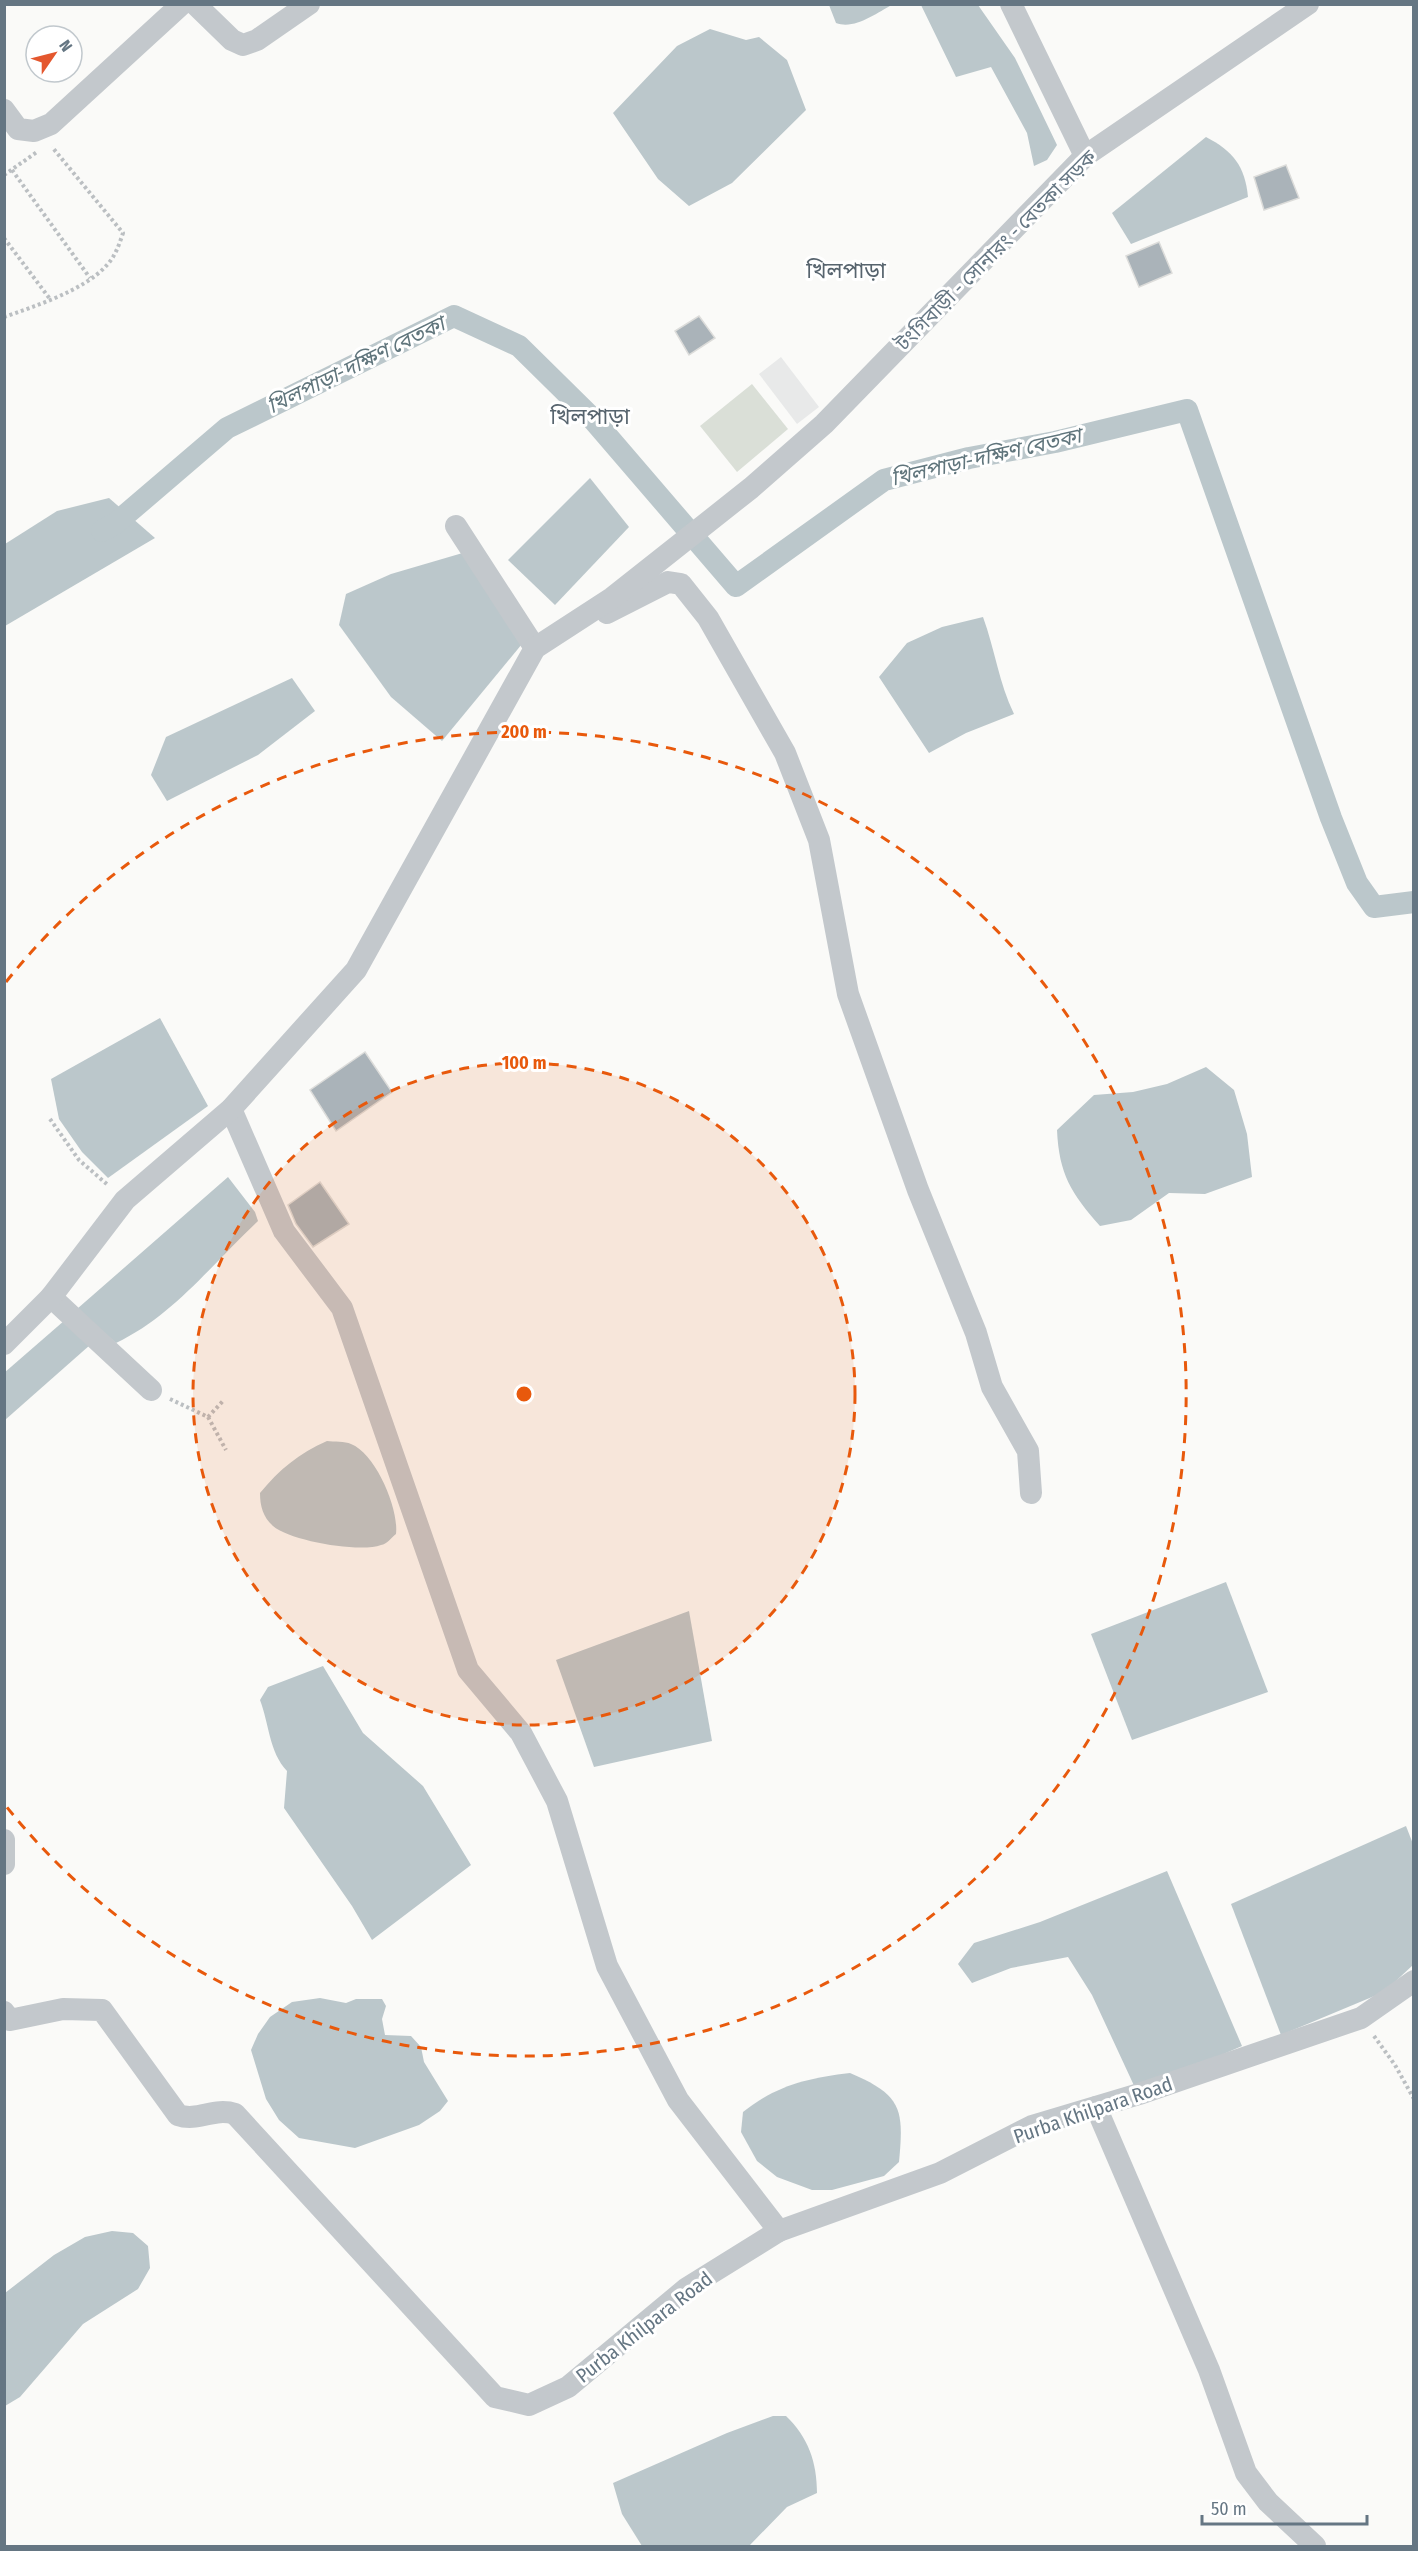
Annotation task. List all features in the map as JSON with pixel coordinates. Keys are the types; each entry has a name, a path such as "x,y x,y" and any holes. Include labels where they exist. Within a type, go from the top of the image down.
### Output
{"street":[{"path":"4,110 18,129 46,135 51,124 182,4"},
{"path":"195,4 232,40 243,45 256,40 309,4"},
{"path":"1011,4 1085,156"},
{"name":"টংগিবাড়ী - সোনারং - বেতকা সড়ক","path":"585,615 612,598 706,524 824,424 1085,156 1308,4"},
{"path":"456,526 535,648"},
{"path":"4,1344 51,1297 125,1200 231,1109 356,970 535,648 585,615 608,613 668,582 681,584 708,618 785,753 819,840 848,994 918,1190 976,1333 992,1387 1028,1451 1031,1493"},
{"path":"231,1109 284,1230 342,1308 468,1670 521,1733 558,1801 607,1966 678,2100 779,2231"},
{"path":"51,1297 151,1390"},
{"path":"4,1840 4,1864"},
{"name":"Purba Khilpara Road","path":"4,2012 10,2020 63,2008 102,2010 178,2115 190,2119 225,2110 235,2114 495,2397 529,2405 568,2387 687,2288 779,2231 940,2173 1032,2126 1096,2107 1361,2018 1413,1981"},
{"path":"1096,2107 1209,2370 1246,2473 1268,2502 1315,2547"}],"path":[{"path":"4,176 46,135 123,233 114,256 104,269 50,299 4,317"},
{"path":"12,170 90,278"},
{"path":"4,238 50,299"},
{"path":"50,1119 79,1160 125,1200"},
{"path":"151,1390 208,1417 226,1450"},
{"path":"208,1417 223,1401"},
{"path":"1361,2018 1395,2065 1413,2099"}],"shaded area":[{"path":"829,4 892,5 865,20 843,25 836,23"},
{"path":"921,5 978,5 1015,58 1057,145 1047,160 1034,166 1027,133 991,67 956,77"},
{"path":"710,29 746,40 759,37 787,60 806,110 732,183 689,206 658,179 613,113 677,46"},
{"path":"1206,137 1224,148 1241,168 1248,197 1131,244 1112,213"},
{"path":"781,357 819,407 797,424 759,374"},
{"path":"752,384 788,429 737,472 700,426"},
{"path":"590,478 629,527 555,605 508,560"},
{"path":"109,498 155,538 5,626 5,544 57,511"},
{"path":"466,552 522,644 442,741 391,697 339,625 346,594 391,574"},
{"path":"983,617 1014,714 966,733 929,753 879,677 907,643 942,627"},
{"path":"292,678 315,711 258,755 167,801 151,775 166,737"},
{"path":"160,1018 208,1106 108,1178 82,1152 59,1119 51,1079"},
{"path":"1206,1067 1234,1090 1247,1134 1252,1177 1205,1194 1169,1193 1131,1220 1100,1226 1081,1203 1068,1182 1060,1159 1057,1130 1094,1095 1133,1092 1167,1084"},
{"path":"228,1177 255,1212 258,1221 174,1304 137,1332 116,1343 77,1309"},
{"path":"65,1320 90,1345 5,1420 4,1373"},
{"path":"327,1441 351,1444 369,1459 377,1470 390,1497 396,1523 396,1534 385,1543 358,1548 309,1541 273,1526 264,1515 260,1493 290,1463"},
{"path":"1226,1582 1268,1692 1132,1740 1091,1634"},
{"path":"689,1611 712,1741 594,1767 556,1660"},
{"path":"323,1666 363,1733 423,1786 471,1865 372,1940 352,1906 284,1808 287,1771 276,1755 260,1700 268,1687"},
{"path":"1406,1826 1413,1844 1413,1965 1384,1992 1281,2035 1231,1904"},
{"path":"1167,1871 1242,2046 1137,2092 1092,1995 1068,1957 1011,1968 972,1983 958,1964 974,1943 1040,1922"},
{"path":"320,1998 346,2003 356,1999 382,1999 386,2006 382,2019 385,2035 411,2036 421,2047 424,2062 448,2101 440,2111 419,2125 355,2148 299,2138 279,2120 266,2099 251,2050 258,2034 270,2017 292,2002"},
{"path":"850,2073 880,2089 896,2106 901,2129 899,2162 884,2176 832,2190 812,2190 777,2177 757,2161 741,2132 743,2112 768,2095 794,2084 820,2077"},
{"path":"112,2231 133,2233 148,2246 150,2268 138,2289 83,2324 20,2397 5,2406 5,2293 54,2255 85,2237"},
{"path":"773,2416 786,2416 805,2441 813,2461 817,2493 787,2507 749,2546 642,2546 622,2514 613,2483 727,2433"}],"building":[{"path":"1286,165 1299,198 1264,210 1254,177"},
{"path":"1159,242 1172,273 1139,287 1126,256"},
{"path":"699,316 715,338 689,355 675,331"},
{"path":"365,1052 392,1092 336,1131 310,1090"},
{"path":"320,1182 349,1224 313,1247 296,1224 288,1205"}],"waterway":[{"name":"খিলপাড়া-দক্ষিণ বেতকা","path":"102,531 116,523 227,428 454,316 519,346 590,416 736,586 884,480 969,458 1055,442 1187,410 1331,818 1357,883 1374,907 1414,902"}],"district":[{"name":"খিলপাড়া","path":"846,270"},
{"name":"খিলপাড়া","path":"590,416"}]}
